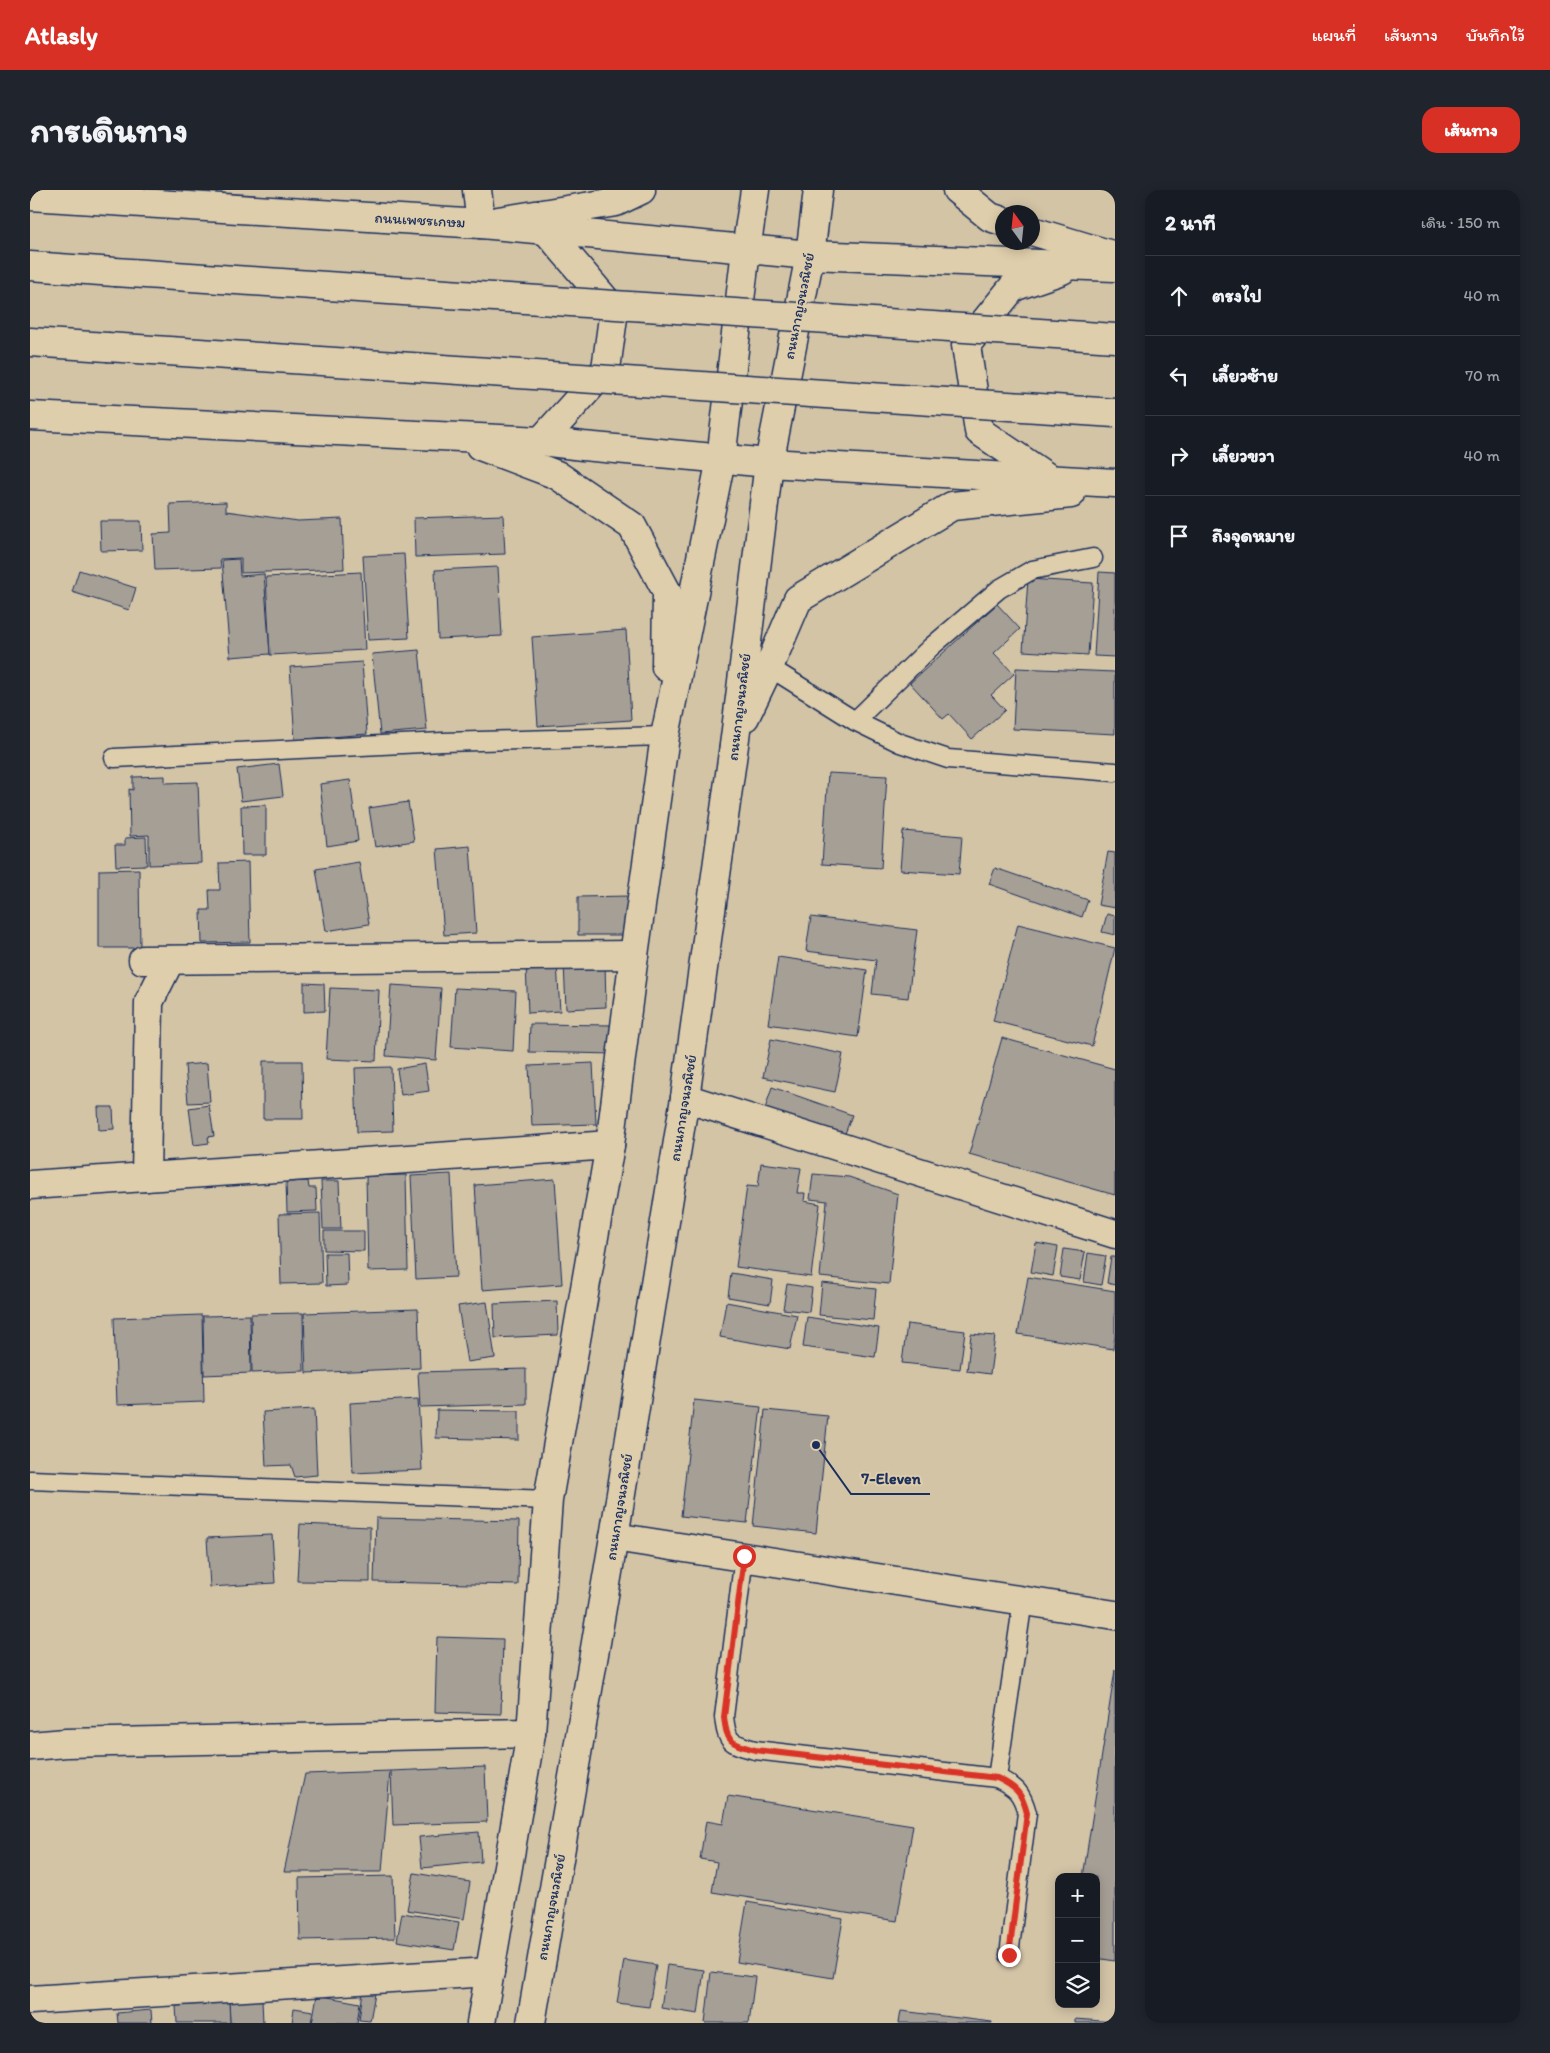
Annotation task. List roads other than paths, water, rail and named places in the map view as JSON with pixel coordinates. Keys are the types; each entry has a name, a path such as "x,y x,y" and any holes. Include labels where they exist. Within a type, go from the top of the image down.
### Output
{"main road":[{"path":"477,190 481,224 616,202 641,190"},
{"path":"481,2023 531,1733 548,1500 610,1145 634,955 665,736 721,458 755,190"},
{"name":"ถนนกาญจนวณิชย์","path":"531,2023 614,1537 685,1098 735,738 769,463 810,254 818,190"},
{"path":"957,190 990,217 995,219"},
{"name":"ถนนเพชรเกษม","path":"30,196 481,224 746,250 1115,267"},
{"path":"542,441 606,369 614,310 545,229"},
{"path":"1040,233 1115,256"},
{"path":"1050,479 979,430 966,345 1013,287 1077,265"},
{"path":"30,266 1115,338"},
{"path":"30,342 1115,413"},
{"path":"30,416 542,441 769,463 1115,483"},
{"path":"458,437 557,475 632,526 667,592 665,736"},
{"path":"735,738 769,667 798,599 952,506 1115,489"},
{"path":"143,960 634,955"},
{"path":"146,1177 149,1002 170,960"},
{"path":"685,1098 1115,1234"},
{"path":"30,1185 610,1145"},
{"path":"614,1537 1115,1615"},
{"path":"30,1746 66,1743 531,1733"},
{"path":"30,2000 490,1972"}],"lane":[{"path":"855,721 931,646 999,589 1032,570 1093,558"},
{"path":"769,667 855,721 900,743 948,759 1115,772"},
{"path":"114,758 443,742 665,736"},
{"path":"30,1480 548,1500"},
{"path":"744,1556 724,1717 726,1734 734,1744 755,1750 997,1778 1011,1784 1023,1798 1027,1813 1009,1955"},
{"path":"997,1778 1023,1600"}],"place":[{"name":"7-Eleven","path":"816,1445"}]}
